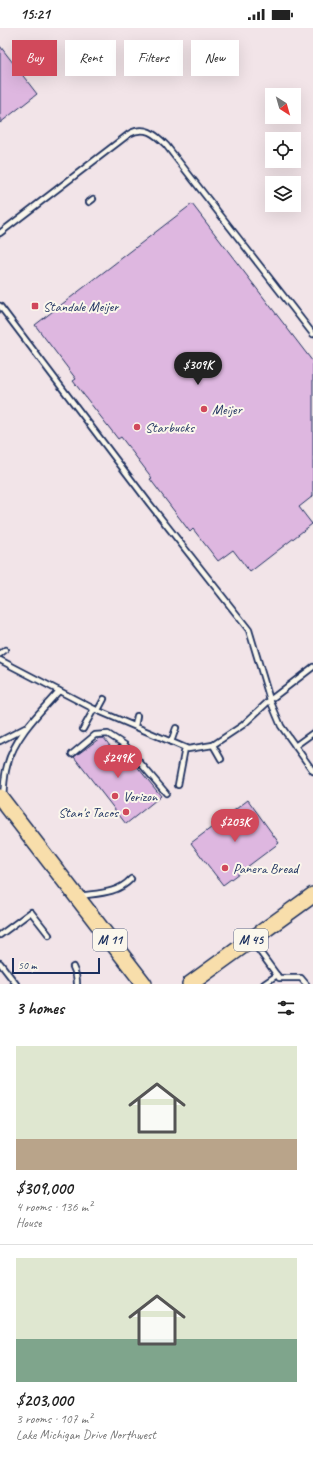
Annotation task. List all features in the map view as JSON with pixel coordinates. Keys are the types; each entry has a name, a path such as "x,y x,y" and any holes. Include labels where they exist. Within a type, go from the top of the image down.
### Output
{"main road":[{"name":"M 11","path":"1,799 144,984"},
{"name":"M 45","path":"190,984 313,895"}],"lane":[{"path":"0,233 129,134 135,131 145,130 154,134 169,148 313,334"},
{"path":"0,306 149,503 249,630 270,700 281,726 313,771"},
{"path":"0,654 5,650"},
{"path":"0,660 96,710 188,749 213,745 243,725 270,700 313,667"},
{"path":"1,799 9,760 27,727 59,691"},
{"path":"83,728 104,699"},
{"path":"135,726 137,716"},
{"path":"0,741 27,727"},
{"path":"171,742 176,728"},
{"path":"295,746 313,733"},
{"path":"72,754 95,736 108,734 125,745 166,793"},
{"path":"213,745 221,759"},
{"path":"178,785 185,748"},
{"path":"76,896 113,891 122,888 131,879"},
{"path":"0,935 31,912 49,935"},
{"path":"251,940 279,978 301,978 306,984"},
{"path":"0,963 16,984"},
{"path":"73,967 77,978 76,984"},
{"path":"0,973 5,970"},
{"path":"264,984 276,975"}],"building":[{"path":"0,46 12,62 12,76 23,76 37,94 0,123"},
{"name":"Meijer","path":"192,204 313,362 313,496 299,507 312,524 250,572 233,550 218,561 193,529 190,532 150,479 152,478 121,437 118,439 73,381 76,379 35,325"},
{"path":"100,738 104,738 113,750 119,745 161,796 126,824 74,757"},
{"path":"248,800 279,843 223,885 191,843"}],"place":[{"name":"Standale Meijer","path":"35,306"},
{"name":"Meijer","path":"204,409"},
{"name":"Starbucks","path":"137,427"},
{"name":"Verizon","path":"115,796"},
{"name":"Stan's Tacos","path":"126,812"},
{"name":"Panera Bread","path":"225,868"}]}
